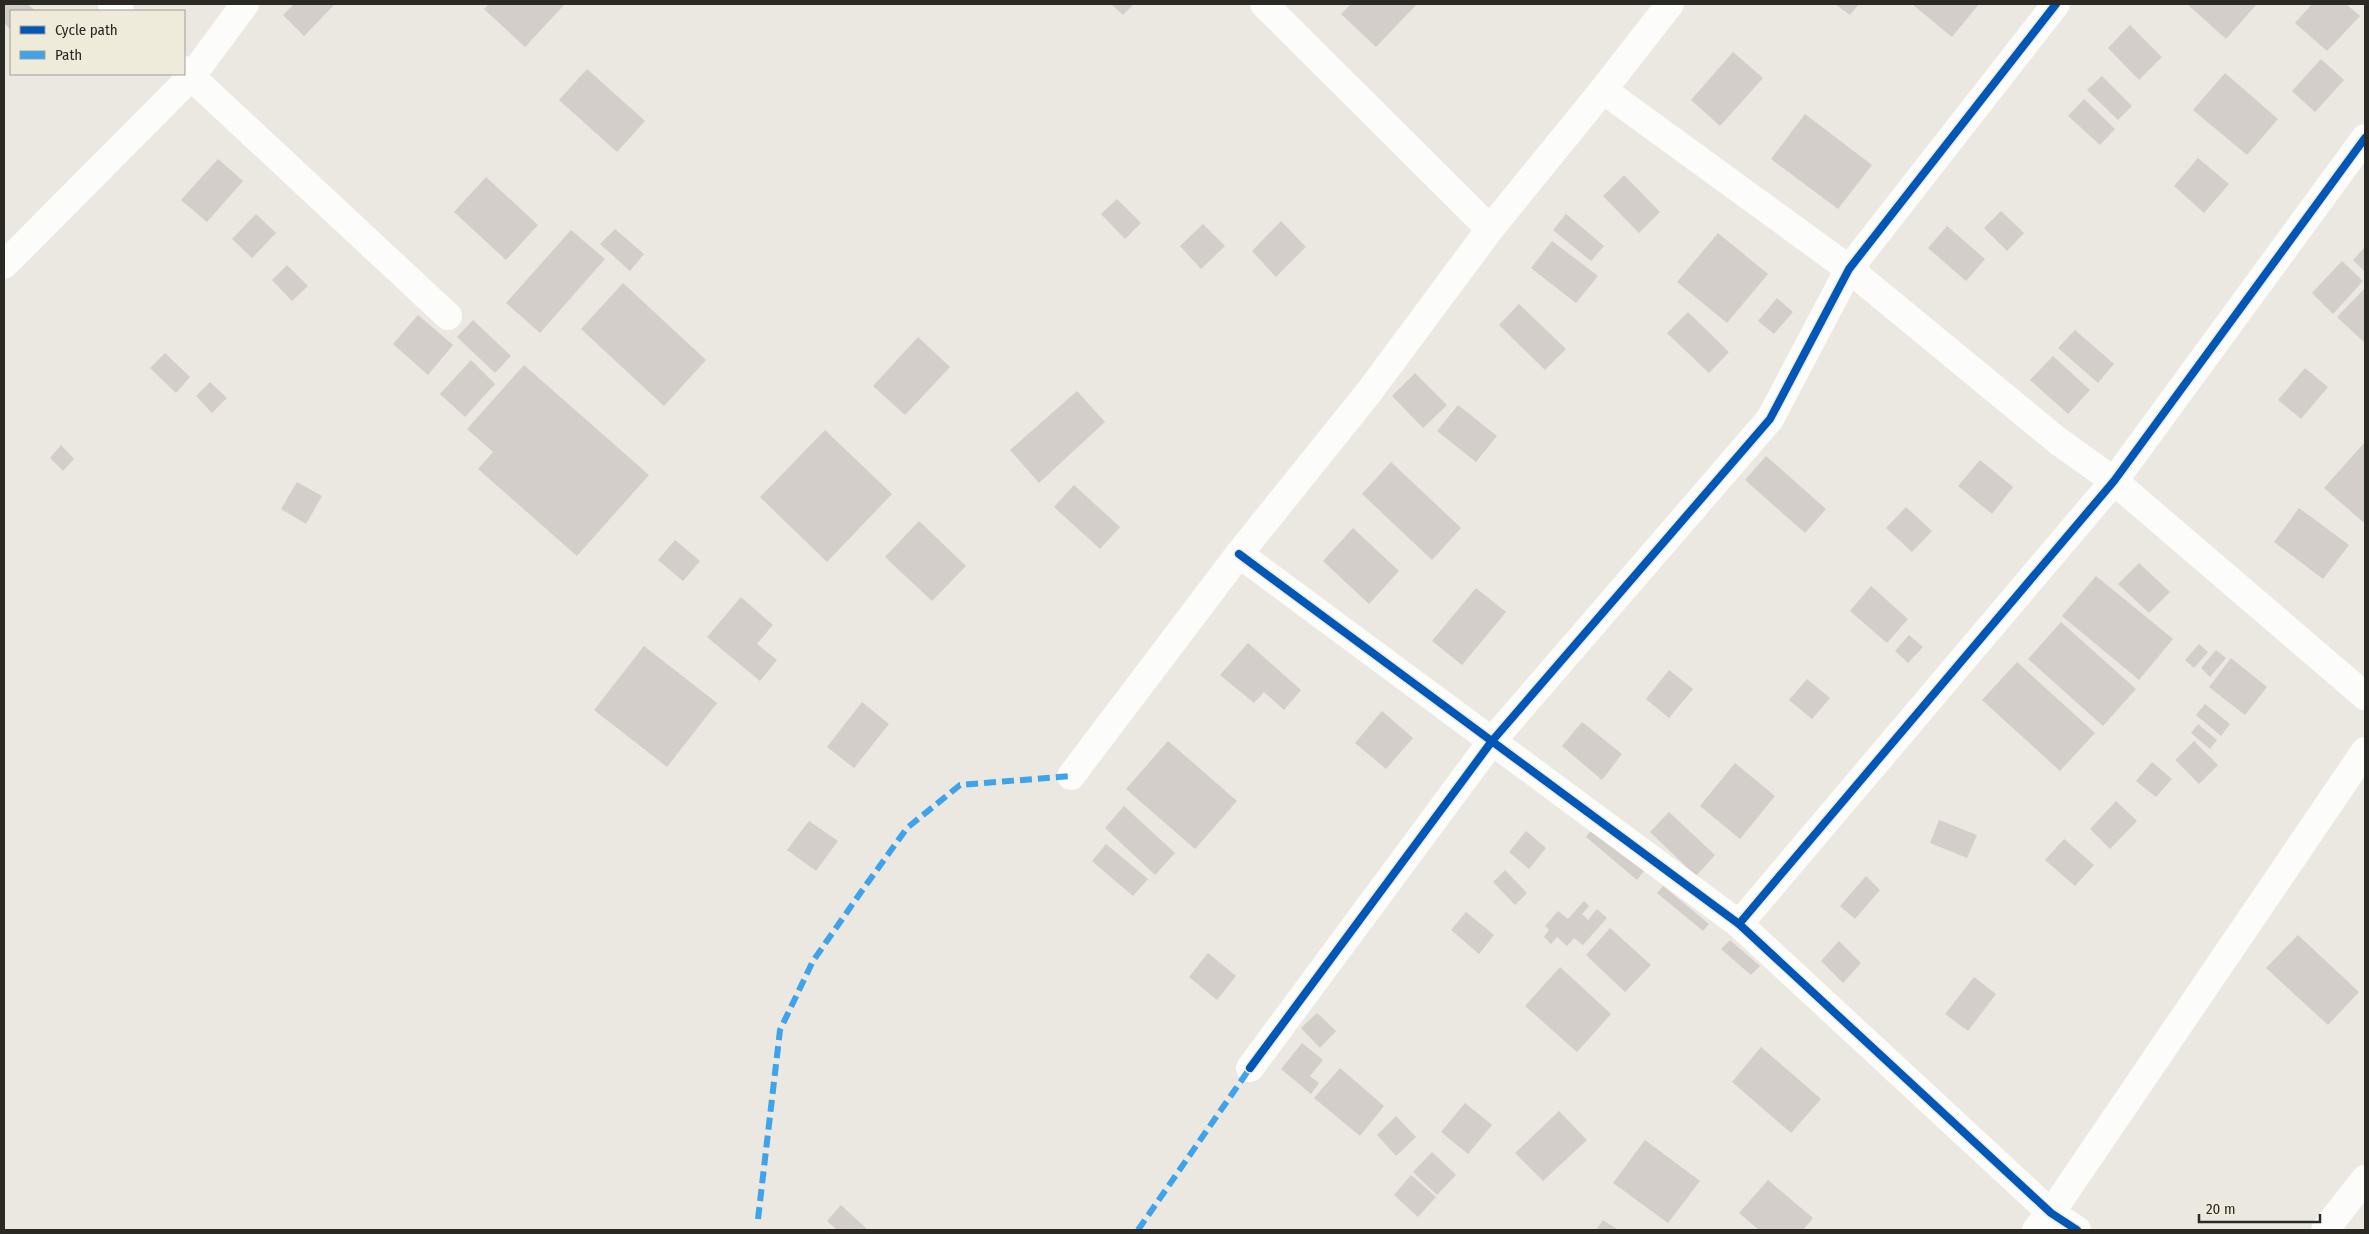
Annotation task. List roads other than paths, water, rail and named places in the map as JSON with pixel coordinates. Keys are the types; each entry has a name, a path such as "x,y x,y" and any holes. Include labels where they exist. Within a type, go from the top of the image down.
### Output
{"street":[{"path":"4,265 187,74 245,4"},
{"path":"1264,4 1490,229"},
{"path":"1071,776 1239,554 1368,392 1490,229 1670,4"},
{"path":"1250,1068 1492,741 1770,420 1849,269 2056,4"},
{"path":"187,74 448,316"},
{"path":"1603,90 1849,269 2058,441 2114,481 2365,696"},
{"path":"1739,924 2114,481 2365,138"},
{"path":"1239,554 1739,924 2043,1222 2077,1230"},
{"path":"2043,1222 2365,751"},
{"path":"2326,1230 2365,1179"}]}
